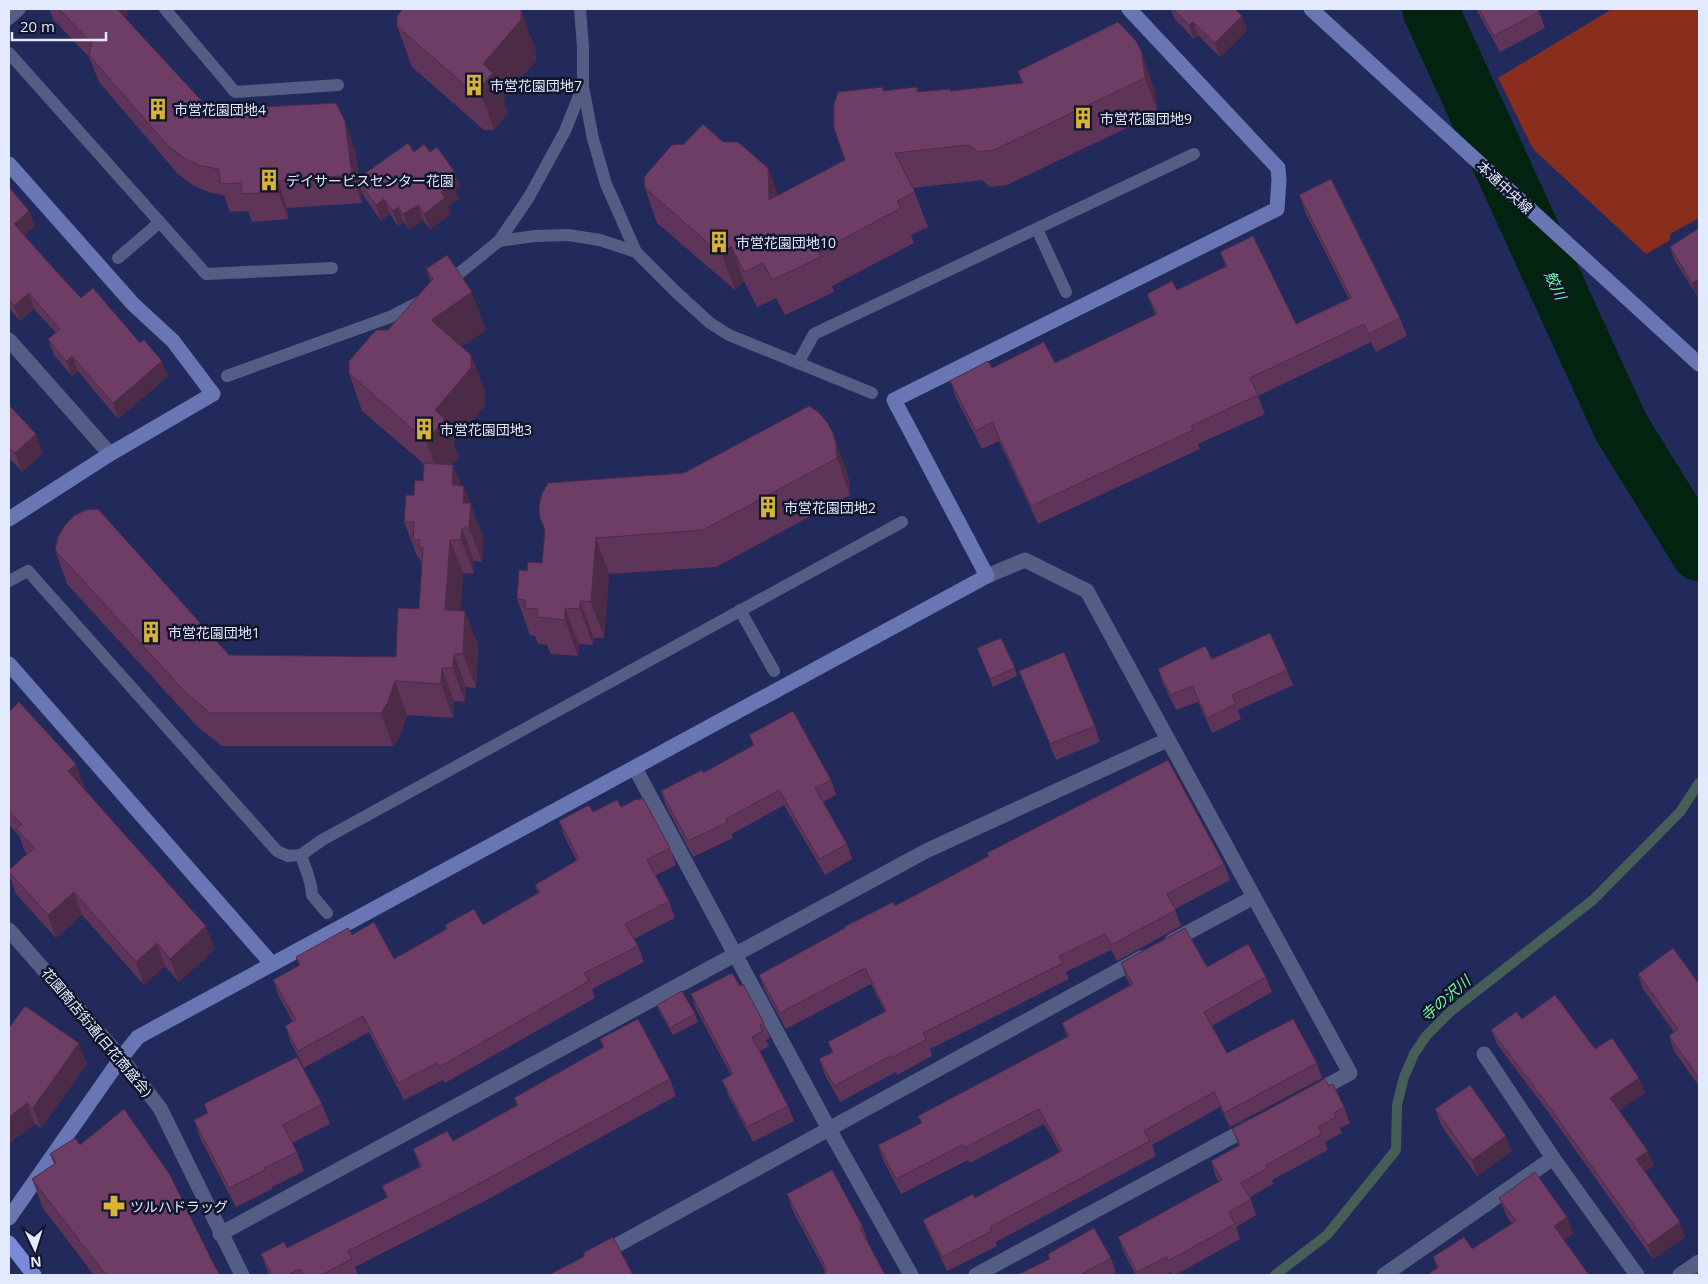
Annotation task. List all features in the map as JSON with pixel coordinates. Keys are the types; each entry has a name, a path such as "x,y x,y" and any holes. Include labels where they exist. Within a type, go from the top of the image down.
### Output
{"main road":[{"path":"9,1242 34,1275"}],"street":[{"path":"987,576 894,400 1278,208 1278,168 1129,9"},
{"name":"本通中央線","path":"1311,9 1699,364"},
{"path":"9,164 133,304 173,341 213,394 110,454 9,519"},
{"path":"9,340 110,454"},
{"path":"9,1218 121,1058 138,1037 987,576 1025,560 1087,591 1350,1073 1298,1102"},
{"path":"9,664 272,964"},
{"path":"220,1234 926,851 1167,740"},
{"path":"635,768 829,1129 911,1275"},
{"path":"588,1261 1254,896"},
{"name":"花園商店街通(日花商盛会)","path":"9,930 121,1058 160,1108 220,1234 242,1275"},
{"path":"1484,1054 1554,1158 1638,1275"},
{"path":"976,1275 1263,1120"},
{"path":"1384,1275 1554,1158"},
{"path":"1680,1275 1699,1262"}],"lane":[{"path":"9,19 20,9"},
{"path":"165,9 235,92 338,86"},
{"path":"580,9 584,47 583,86 593,140 606,184 636,252 710,323 729,336 872,393"},
{"path":"9,53 206,274 332,268"},
{"path":"228,376 390,317 432,293 499,241 529,197 565,131 583,86"},
{"path":"798,363 814,334 1194,154"},
{"path":"118,258 160,222"},
{"path":"1037,229 1066,292"},
{"path":"499,241 536,236 568,235 600,240 636,252"},
{"path":"9,580 28,571 278,850 288,856 301,855 322,840 902,522"},
{"path":"740,610 774,671"},
{"path":"301,855 312,884 312,895 327,913"}],"shaded area":[{"path":"1612,9 1699,9 1699,218 1670,234 1670,240 1646,254 1533,149 1498,78"}],"building":[{"path":"59,9 117,9 210,110 336,103 345,121 352,175 278,181 278,192 242,194 241,183 220,184 219,169 201,166 184,158 168,146 89,55 92,43"},
{"path":"403,9 521,9 521,20 483,64 493,73 479,89 469,89 397,26 397,16"},
{"path":"1173,9 1235,9 1242,16 1215,43 1193,22 1189,25"},
{"path":"1479,9 1538,9 1539,12 1494,36"},
{"path":"1118,22 1136,41 1142,53 1145,78 994,150 978,152 969,145 895,153 915,192 897,201 901,208 819,252 821,257 772,280 763,263 744,272 731,246 722,255 645,188 644,177 672,145 684,144 703,124 723,142 738,142 768,168 769,200 845,160 834,128 834,104 838,92 883,87 883,91 917,87 917,92 950,89 951,91 1023,83 1018,71"},
{"path":"408,143 414,152 424,144 430,152 437,147 454,171 447,175 453,183 441,192 445,198 424,214 418,205 403,214 398,207 393,211 384,199 376,205 357,179"},
{"path":"1331,179 1400,318 1369,334 1364,324 1250,378 1258,395 1191,426 1193,430 1031,506 992,422 976,431 950,381 988,361 992,368 1044,342 1055,363 1157,314 1147,294 1172,281 1177,290 1227,266 1220,252 1253,236 1296,324 1351,298 1299,195"},
{"path":"9,187 29,211 14,224 81,298 93,288 140,343 144,340 162,361 113,403 72,356 66,361 48,339 60,329 29,293 14,306 9,299"},
{"path":"1699,228 1699,279 1692,283 1670,247"},
{"path":"447,255 472,292 431,320 471,355 471,368 435,410 445,419 426,441 349,373 349,361 376,330 388,330 433,279 426,269"},
{"path":"9,405 36,434 15,453 9,447"},
{"path":"809,406 827,422 833,433 837,458 703,530 596,538 591,602 580,601 580,609 565,608 565,620 537,617 538,609 525,608 525,600 517,599 519,570 527,571 528,562 542,563 545,530 540,518 539,506 542,494 548,483 684,473"},
{"path":"424,463 453,465 452,485 464,486 463,503 471,503 469,528 462,528 461,540 450,540 445,610 465,611 463,654 454,654 453,668 442,668 441,684 395,681 388,702 381,713 210,713 186,693 55,550 58,537 65,525 74,516 86,510 98,509 229,655 396,657 398,608 419,609 423,548 419,548 420,540 413,540 414,522 404,522 406,495 414,495 415,480 423,481"},
{"path":"1270,633 1287,670 1232,695 1236,704 1207,718 1192,686 1170,695 1158,669 1205,646 1212,659"},
{"path":"1001,638 1015,668 990,679 977,648"},
{"path":"1064,652 1095,726 1050,744 1019,671"},
{"path":"19,702 76,764 68,771 206,926 170,959 157,943 136,962 74,892 48,915 9,872 34,848 17,829 22,824 9,811 9,712"},
{"path":"793,711 831,780 815,788 847,844 819,859 779,790 726,819 728,822 688,841 661,791 702,770 703,773 754,745 749,735"},
{"path":"1168,760 1224,864 1167,894 1176,910 1111,945 1105,934 1059,956 1063,963 923,1033 926,1040 891,1058 890,1056 834,1086 819,1059 833,1052 828,1042 886,1011 865,968 780,1013 759,975 844,927 893,902 895,906 989,856 987,853"},
{"path":"643,798 670,848 647,860 669,901 625,924 638,946 584,973 589,981 511,1026 439,1067 437,1063 398,1083 363,1016 298,1051 285,1026 296,1020 273,980 300,965 296,957 348,928 352,935 374,922 394,959 447,929 445,925 474,909 483,925 540,892 535,885 579,859 559,821 589,805 593,812 617,800 621,807"},
{"path":"1185,928 1207,967 1248,944 1266,977 1204,1012 1227,1053 1293,1019 1317,1063 1224,1113 1214,1092 1144,1131 1150,1141 990,1227 992,1231 942,1257 923,1220 973,1194 975,1198 1062,1151 1039,1109 964,1148 962,1145 896,1179 878,1145 922,1123 918,1116 1069,1036 1062,1023 1133,984 1121,963"},
{"path":"1673,948 1699,984 1699,1078 1669,1036 1678,1029 1638,974"},
{"path":"732,973 740,986 743,984 764,1023 760,1025 763,1031 752,1037 788,1106 747,1127 722,1080 733,1074 691,994"},
{"path":"682,991 695,1014 670,1028 657,1005"},
{"path":"1555,995 1595,1049 1612,1038 1639,1078 1610,1098 1648,1151 1636,1159 1680,1222 1648,1245 1548,1105 1491,1030 1516,1012 1522,1019"},
{"path":"25,1006 79,1043 33,1108 27,1103 9,1117 9,1028"},
{"path":"638,1019 670,1079 475,1186 348,1251 352,1259 321,1275 304,1275 300,1269 287,1275 272,1275 261,1254 284,1242 287,1248 388,1197 382,1186 422,1166 413,1149 447,1131 453,1141 518,1105 514,1098 604,1047 600,1039"},
{"path":"297,1057 322,1104 283,1125 297,1152 229,1188 194,1120 208,1113 204,1104"},
{"path":"1325,1079 1329,1086 1333,1084 1344,1107 1334,1113 1336,1117 1318,1127 1322,1134 1266,1165 1268,1168 1241,1183 1251,1199 1229,1212 1235,1224 1168,1261 1166,1257 1137,1272 1118,1237 1222,1180 1211,1161 1240,1145 1232,1129"},
{"path":"1470,1085 1506,1136 1472,1160 1435,1109"},
{"name":"ツルハドラッグ","path":"124,1109 170,1175 220,1275 106,1275 32,1179 56,1163 50,1154 75,1138 80,1145"},
{"path":"832,1170 863,1227 860,1228 885,1275 826,1275 824,1271 827,1270 787,1194"},
{"path":"1535,1172 1567,1217 1554,1226 1589,1275 1427,1275 1439,1267 1433,1257 1464,1237 1472,1249 1516,1221 1499,1198"},
{"path":"1094,1228 1111,1258 1080,1275 1017,1275 1050,1259 1048,1254"},
{"path":"613,1237 633,1275 549,1275 585,1256 583,1253"}],"waterway":[{"name":"鮫川","path":"1430,9 1621,427 1699,553"},
{"name":"寺の沢川","path":"1275,1275 1327,1235 1396,1150 1397,1105 1404,1077 1414,1054 1426,1036 1451,1011 1593,900 1680,812 1699,783"}],"place":[{"name":"市営花園団地7","path":"474,85"},
{"name":"市営花園団地4","path":"158,109"},
{"name":"市営花園団地9","path":"1083,118"},
{"name":"デイサービスセンター花園","path":"269,180"},
{"name":"市営花園団地10","path":"719,242"},
{"name":"市営花園団地3","path":"424,429"},
{"name":"市営花園団地2","path":"768,507"},
{"name":"市営花園団地1","path":"151,632"},
{"name":"ツルハドラッグ","path":"114,1206"}]}
